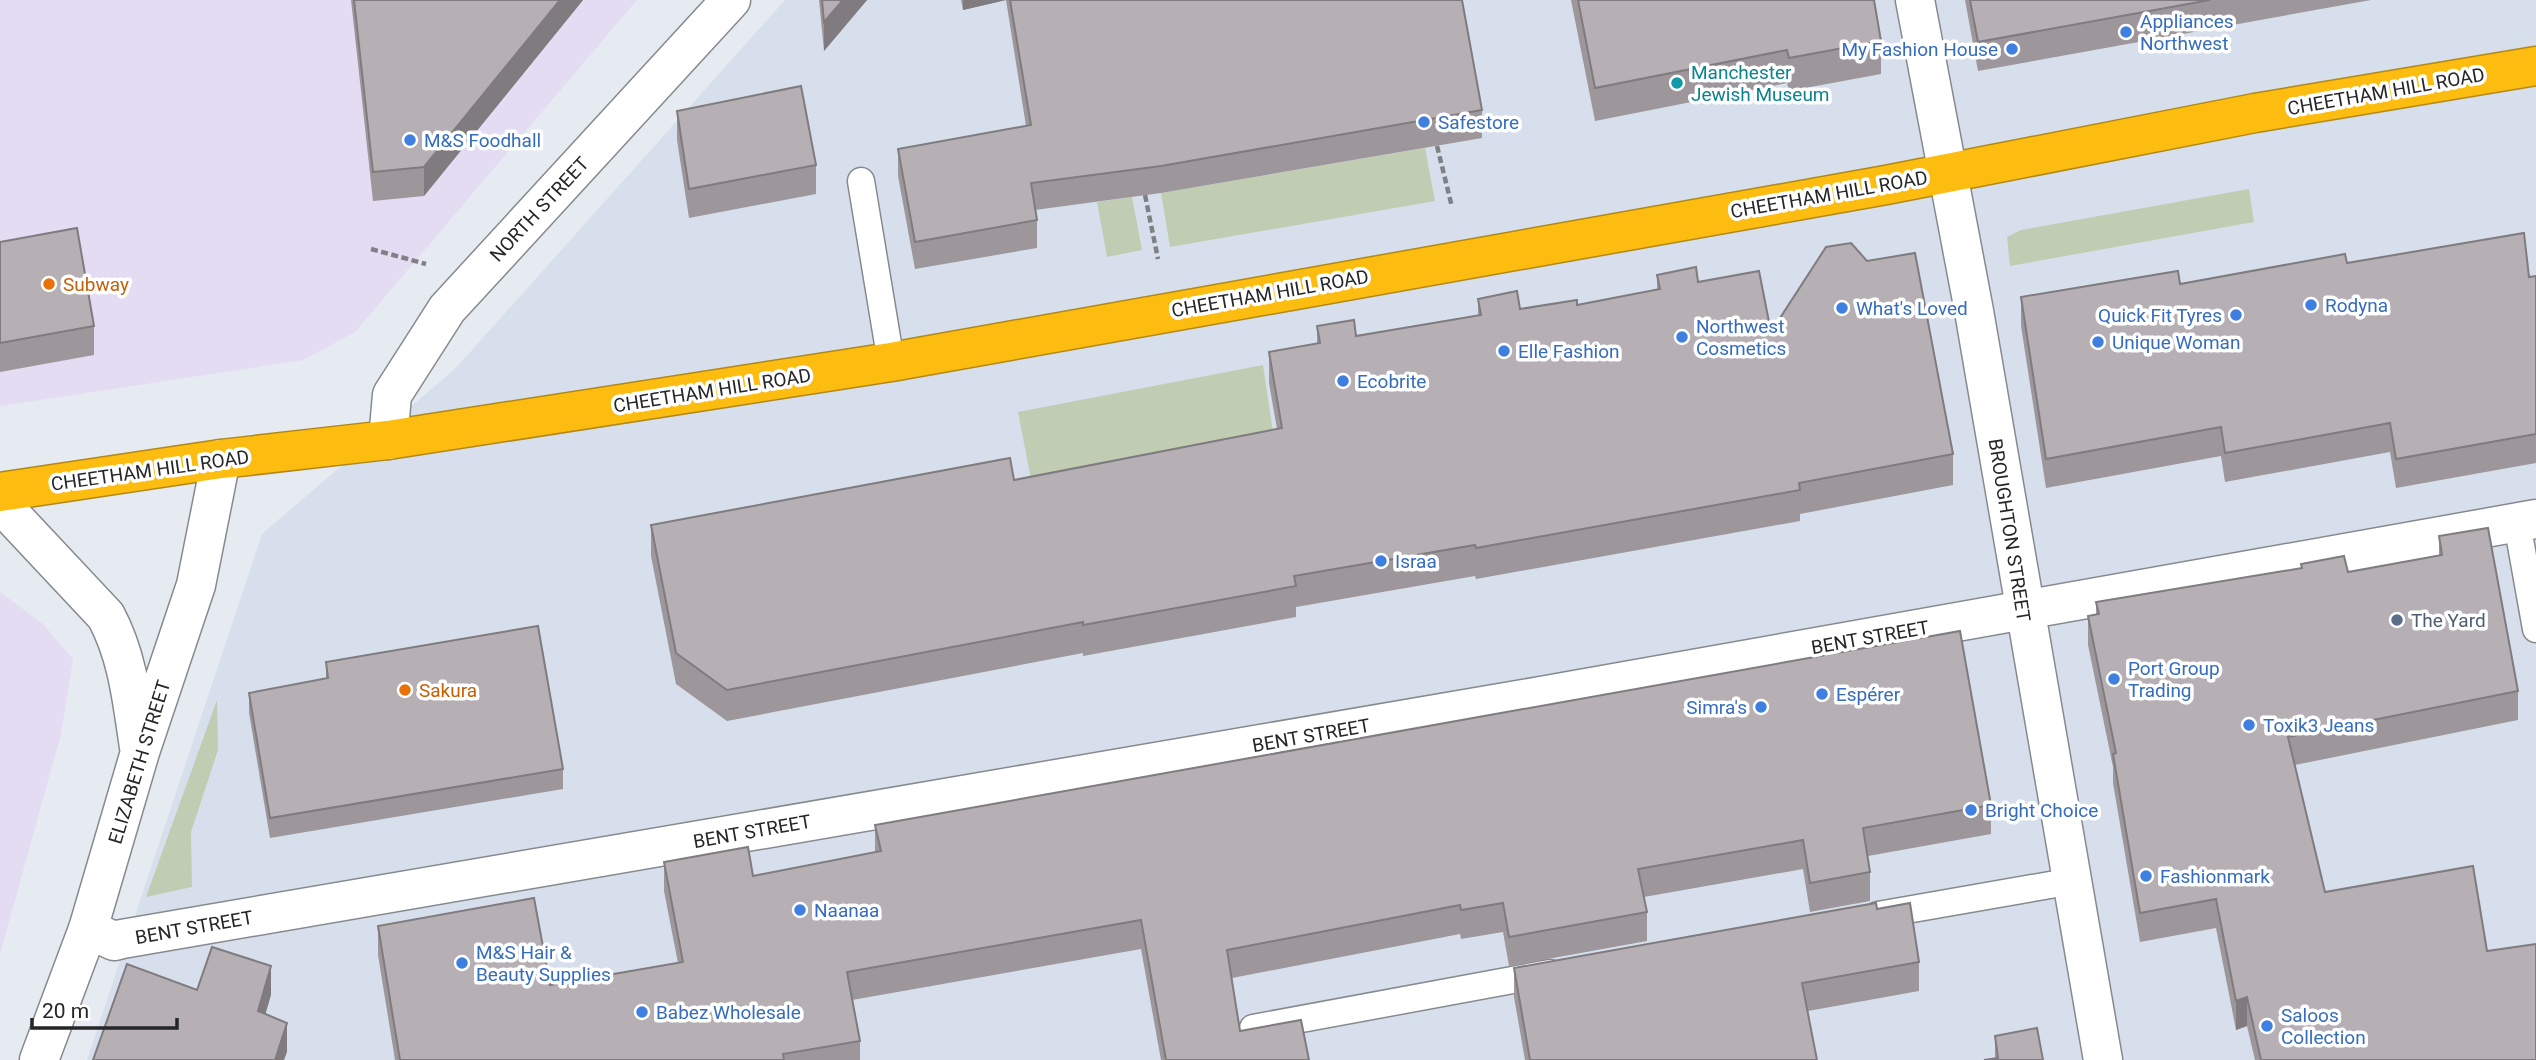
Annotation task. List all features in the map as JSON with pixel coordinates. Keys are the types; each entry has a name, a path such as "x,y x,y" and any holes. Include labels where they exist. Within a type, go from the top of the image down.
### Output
{"highway":[{"name":"CHEETHAM HILL ROAD","path":"0,492 221,459 388,440 891,362 1948,173 2255,113 2536,65"}],"street":[{"name":"NORTH STREET","path":"388,440 392,395 447,309 731,0"},
{"name":"BROUGHTON STREET","path":"1915,0 1948,173 2103,1060"},
{"name":"ELIZABETH STREET","path":"39,1060 88,929 140,752 196,585 221,459"},
{"path":"0,503 106,616 127,666 140,752"},
{"name":"BENT STREET","path":"88,929 114,941 2526,521"}],"lane":[{"path":"861,181 891,362"},
{"path":"2526,521 2536,629"},
{"path":"1854,920 2073,881"},
{"path":"1252,1028 1578,968"}],"path":[{"path":"1437,146 1451,207"},
{"path":"1145,195 1158,259"},
{"path":"371,249 427,265"}],"shaded area":[{"path":"0,0 637,0 355,332 303,360 0,406"},
{"path":"785,0 2536,0 2536,1060 87,1060 262,534 456,368"},
{"path":"0,592 44,625 73,659 61,734 0,954"}],"green space":[{"path":"1425,148 1435,201 1170,247 1161,193"},
{"path":"2249,189 2254,222 2010,266 2007,237 2021,230"},
{"path":"1132,197 1142,250 1107,257 1097,202"},
{"path":"1263,365 1277,459 1036,505 1018,412"},
{"path":"217,700 218,750 191,832 192,887 146,897"}],"building":[{"path":"354,0 560,0 424,167 373,172"},
{"path":"822,0 843,0 824,22"},
{"path":"1010,0 1462,0 1482,110 1161,166 1031,183 1037,220 915,242 898,149 1031,125"},
{"path":"1578,0 1874,0 1881,41 1789,58 1787,50 1595,88"},
{"path":"1970,0 2210,0 1978,42"},
{"path":"801,86 816,165 689,189 677,111"},
{"path":"77,228 94,326 0,343 0,242"},
{"path":"2524,233 2529,277 2536,276 2536,434 2396,459 2390,423 2225,453 2221,427 2046,459 2021,297 2178,271 2180,284 2345,254 2347,263"},
{"path":"1851,243 1867,261 1915,253 1953,454 1799,483 1800,490 1476,548 1475,545 1294,576 1296,586 1083,625 1083,622 727,690 676,653 651,525 1010,458 1014,480 1282,428 1269,352 1320,343 1317,326 1354,320 1356,336 1481,315 1478,299 1517,291 1520,309 1577,300 1577,305 1660,289 1657,275 1696,267 1698,282 1759,271 1771,332 1826,247"},
{"path":"2488,528 2518,691 2288,737 2325,892 2473,866 2487,951 2536,944 2536,1060 2261,1060 2247,997 2236,1001 2216,899 2140,913 2113,754 2116,753 2088,616 2099,614 2096,602 2302,568 2301,564 2344,556 2348,572 2442,555 2439,536"},
{"path":"538,626 563,769 270,818 249,693 328,678 326,662"},
{"path":"1960,631 1991,805 1863,828 1870,872 1810,883 1803,840 1638,869 1647,912 1509,937 1503,903 1461,910 1460,905 1227,950 1240,1031 1301,1020 1309,1060 1166,1060 1141,920 847,972 860,1041 783,1054 784,1060 400,1060 378,926 534,898 550,985 683,962 664,862 748,847 753,876 881,851 875,825"},
{"path":"1876,903 1877,909 1910,903 1919,962 1802,983 1817,1060 1530,1060 1514,968"},
{"path":"212,947 271,966 258,1011 287,1023 275,1060 93,1060 127,964 197,990"},
{"path":"2037,1028 2043,1060 1984,1060 1998,1058 1995,1036"}],"place":[{"name":"Appliances Northwest","path":"2126,32"},
{"name":"My Fashion House","path":"2012,49"},
{"name":"Manchester Jewish Museum","path":"1677,83"},
{"name":"Safestore","path":"1424,122"},
{"name":"M&S Foodhall","path":"410,140"},
{"name":"Subway","path":"49,284"},
{"name":"Rodyna","path":"2311,305"},
{"name":"What's Loved","path":"1842,308"},
{"name":"Quick Fit Tyres","path":"2236,315"},
{"name":"Northwest Cosmetics","path":"1682,337"},
{"name":"Unique Woman","path":"2098,342"},
{"name":"Elle Fashion","path":"1504,351"},
{"name":"Ecobrite","path":"1343,381"},
{"name":"Israa","path":"1381,561"},
{"name":"The Yard","path":"2397,620"},
{"name":"Port Group Trading","path":"2114,679"},
{"name":"Sakura","path":"405,690"},
{"name":"Espérer","path":"1822,694"},
{"name":"Simra's","path":"1761,707"},
{"name":"Toxik3 Jeans","path":"2249,725"},
{"name":"Bright Choice","path":"1971,810"},
{"name":"Fashionmark","path":"2146,876"},
{"name":"Naanaa","path":"800,910"},
{"name":"M&S Hair & Beauty Supplies","path":"462,963"},
{"name":"Babez Wholesale","path":"642,1012"},
{"name":"Saloos Collection","path":"2267,1026"}]}
